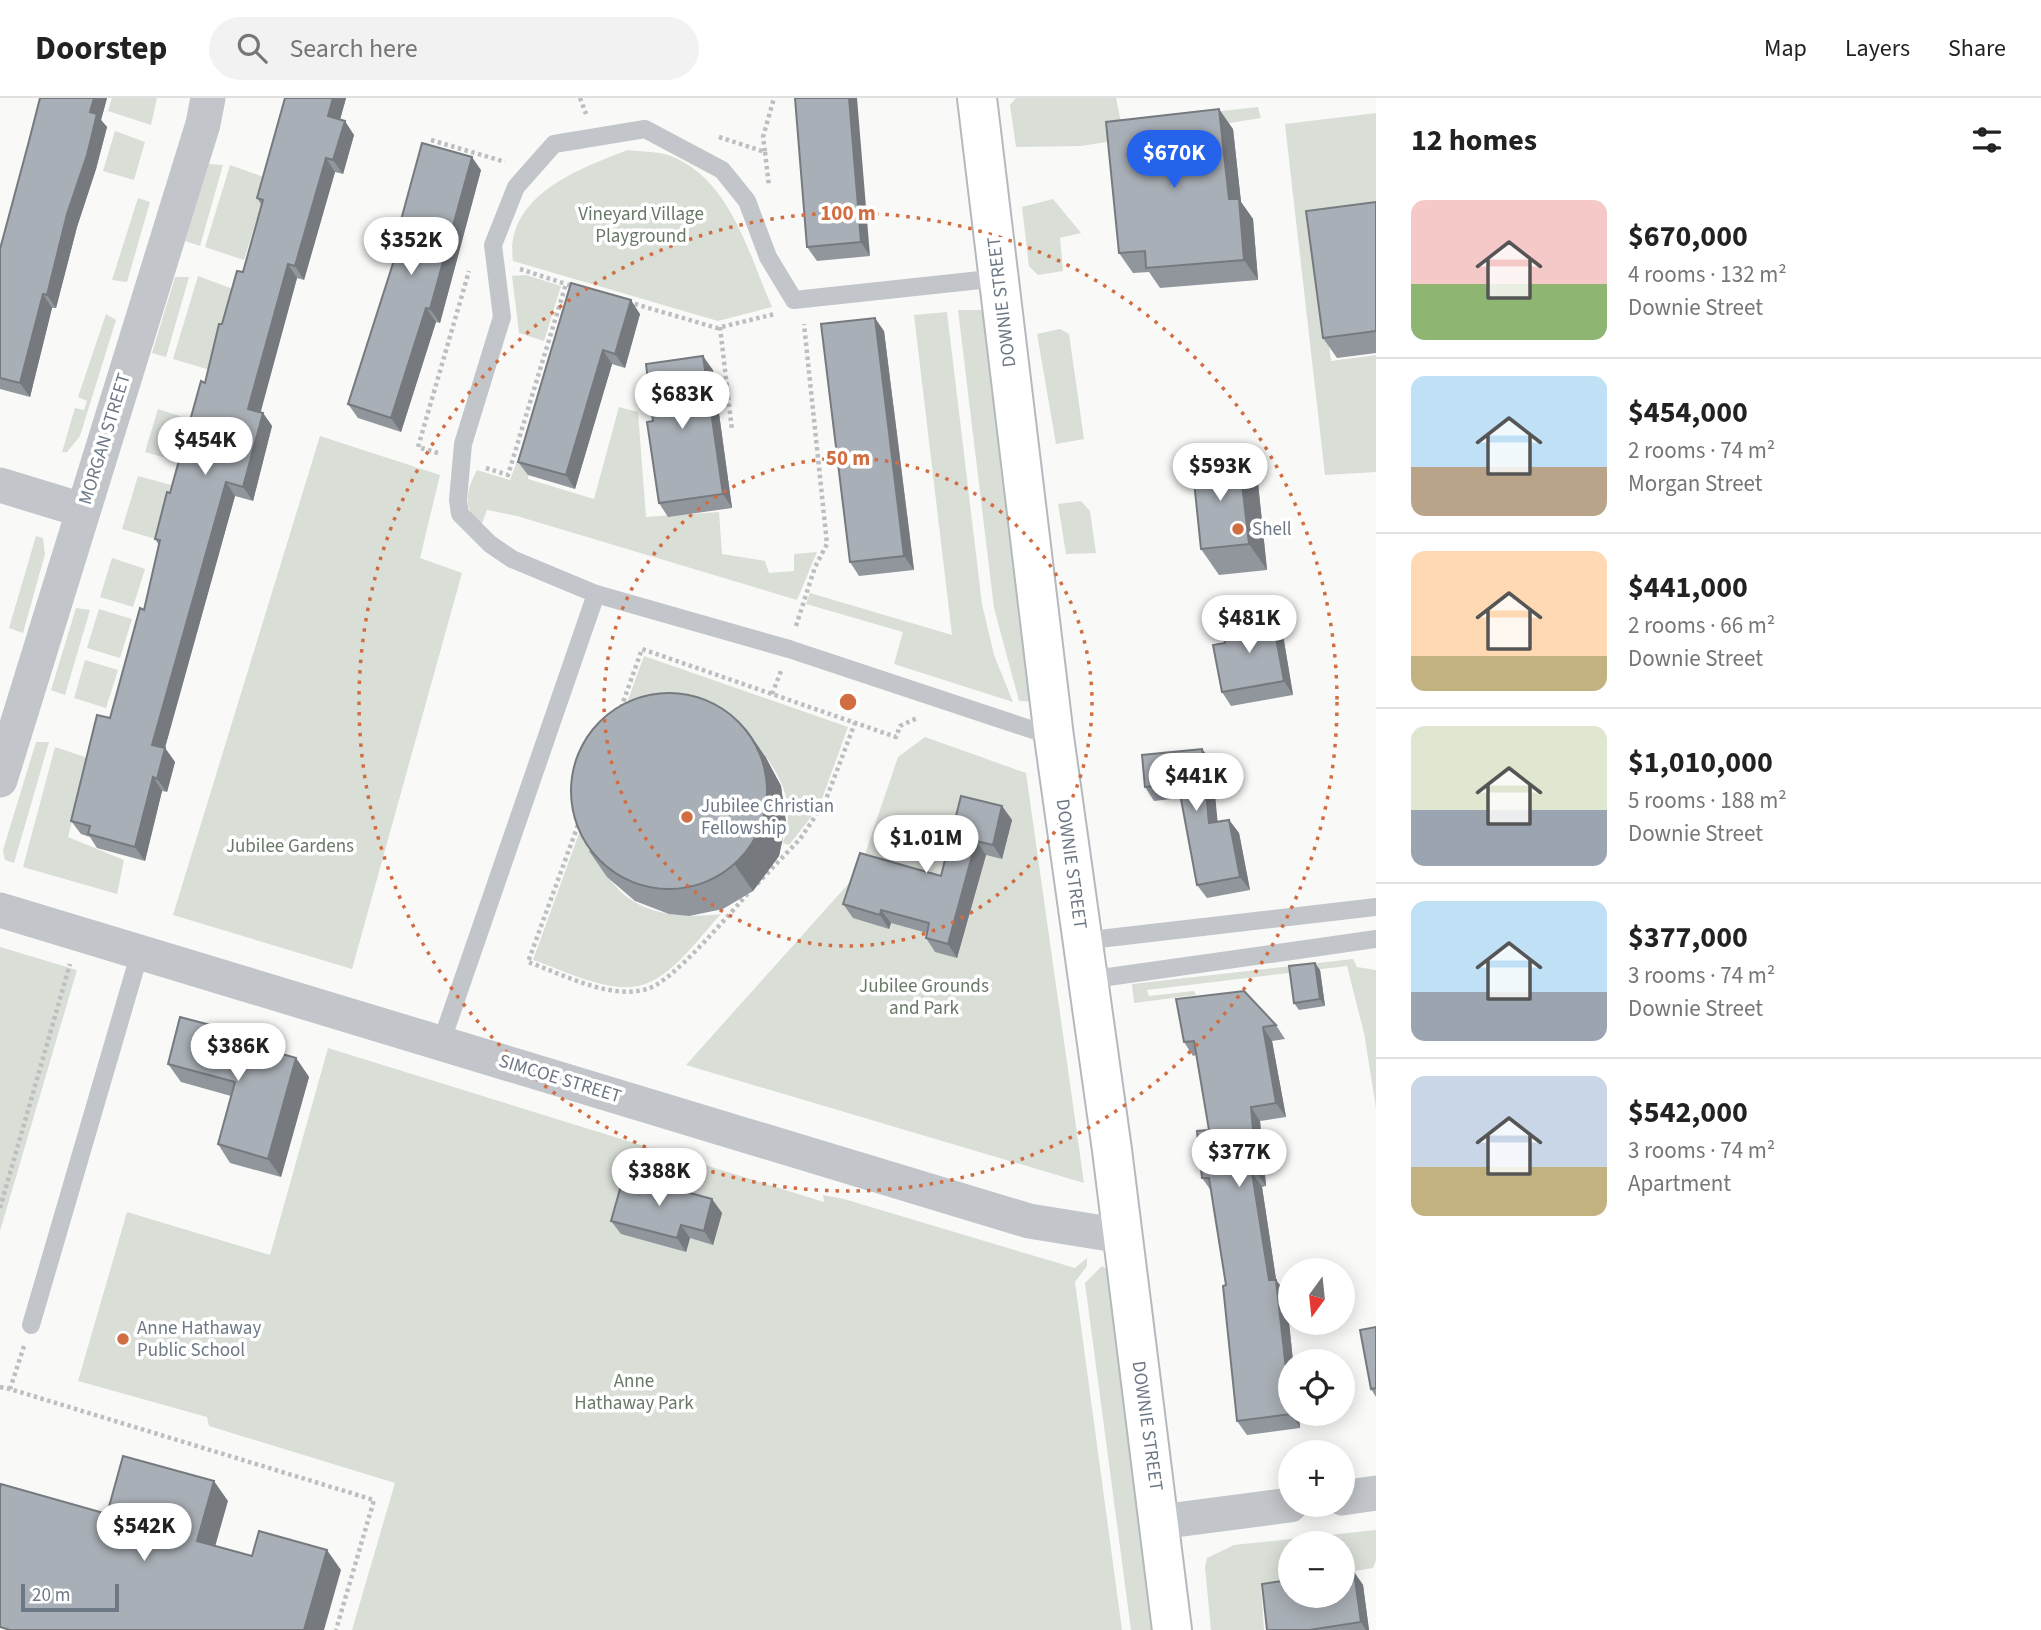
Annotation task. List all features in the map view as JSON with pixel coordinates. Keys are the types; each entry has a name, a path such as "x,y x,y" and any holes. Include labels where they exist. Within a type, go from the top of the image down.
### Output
{"main road":[{"name":"DOWNIE STREET","path":"977,98 1054,737 1160,1522 1172,1630"}],"street":[{"name":"MORGAN STREET","path":"0,780 203,124 208,98"},
{"path":"0,485 82,510"},
{"name":"SIMCOE STREET","path":"0,909 1029,1221 1122,1236"},
{"path":"1355,1496 1376,1493"},
{"path":"1160,1522 1278,1507"}],"lane":[{"path":"999,278 794,300 768,257 747,201 722,170 702,156 645,129 554,144 516,187 493,245 502,317 463,444 458,500 460,514 490,544 512,559 596,594 789,649 1054,737"},
{"path":"441,1043 596,594"},
{"path":"1082,941 1376,907"},
{"path":"1087,980 1376,939"},
{"path":"31,1325 140,952"}],"path":[{"path":"770,195 762,137 774,98"},
{"path":"710,134 765,152"},
{"path":"431,140 508,163"},
{"path":"471,265 418,447 508,475 566,284 579,287"},
{"path":"616,298 720,327 784,314"},
{"path":"772,694 815,567 827,544 803,319 816,318"},
{"path":"720,327 732,430"},
{"path":"616,721 642,649 896,737 900,726 919,717"},
{"path":"580,821 528,962 606,989 648,989 666,978 800,839 825,802 855,723"},
{"path":"0,1208 79,933"},
{"path":"10,1389 31,1325"},
{"path":"0,1387 374,1500 336,1630"}],"green space":[{"path":"112,98 157,98 151,125 108,111"},
{"path":"1016,98 1116,98 1121,122 1258,107 1261,118 1081,146 1016,147 1010,105"},
{"path":"1376,113 1376,221 1314,229 1331,361 1376,355 1376,472 1325,475 1285,124"},
{"path":"115,131 145,142 134,180 103,171"},
{"name":"Vineyard Village Playground","path":"628,150 671,156 692,167 709,182 735,220 772,307 718,321 513,261 513,238 520,219 533,202 568,176"},
{"path":"209,164 223,165 200,246 185,241"},
{"path":"230,165 269,179 244,260 205,247"},
{"path":"138,198 150,202 127,282 112,280"},
{"path":"1053,199 1081,233 1060,238 1063,271 1038,275 1029,266 1022,207"},
{"path":"526,275 561,286 544,341 519,333 512,276"},
{"path":"198,276 233,289 210,370 173,359"},
{"path":"175,277 189,277 166,357 152,353"},
{"path":"958,310 988,310 1038,702 1019,701 994,608"},
{"path":"947,312 982,604 994,655 1013,702 894,664 903,632 806,604 810,593 952,635 914,315"},
{"path":"106,314 116,320 80,436 67,452 62,452 75,408 84,410 87,401 78,397"},
{"path":"1060,329 1069,334 1084,439 1056,444 1037,334"},
{"path":"619,407 638,412 646,517 719,512 722,554 765,561 769,573 794,571 794,554 817,552 797,600 517,516 487,510 481,526 475,519 468,506 468,492 477,470 510,480 517,461 529,464 528,479 594,499"},
{"path":"158,409 186,418 220,436 180,462 145,452"},
{"name":"Jubilee Gardens","path":"320,436 440,475 420,558 462,573 352,969 173,915"},
{"path":"138,476 171,485 155,539 122,529"},
{"path":"1081,501 1090,511 1096,553 1066,554 1058,504"},
{"path":"36,536 43,538 45,554 23,633 9,628"},
{"path":"112,558 145,569 133,607 100,597"},
{"path":"76,608 90,610 65,695 51,690"},
{"path":"99,609 132,619 120,658 87,648"},
{"path":"644,656 848,727 819,807 789,845 783,843 788,816 785,793 760,748 612,744"},
{"path":"85,660 118,670 106,708 74,698"},
{"name":"Jubilee Grounds and Park","path":"925,737 1026,773 1084,1183 686,1065 859,872 898,757"},
{"path":"36,742 49,742 14,863 5,860 3,850"},
{"path":"55,747 88,758 68,837 124,860 117,894 23,867"},
{"path":"581,828 608,876 630,899 658,912 689,916 721,914 681,959 645,984 631,987 606,985 533,960"},
{"path":"0,947 77,970 0,1231"},
{"path":"1353,959 1357,967 1376,970 1376,1108 1364,1033 1347,966 1147,990 1149,996 1194,991 1196,995 1134,1003 1132,984"},
{"name":"Anne Hathaway Park","path":"328,1048 824,1202 823,1195 844,1199 1075,1268 1087,1258 1087,1266 1075,1282 1122,1630 352,1630 395,1483 209,1426 207,1417 78,1381 127,1212 270,1255"},
{"path":"1102,1266 1110,1271 1159,1630 1131,1630 1085,1283"},
{"path":"1376,1530 1376,1560 1373,1568 1355,1571 1355,1532"},
{"path":"1278,1540 1278,1583 1261,1586 1264,1630 1211,1630 1205,1567 1207,1558 1234,1545"}],"building":[{"path":"40,98 94,98 90,112 97,114 87,155 67,214 47,295 43,294 20,383 0,378 0,249"},
{"path":"285,98 333,98 328,116 345,121 333,160 326,158 295,266 288,264 248,409 263,413 243,487 226,482 152,745 165,748 157,779 153,777 135,847 88,834 90,826 71,821 97,715 110,718 140,608 144,610 160,540 155,539 167,492 170,493 201,381 205,383 219,324 222,324 237,271 243,272 263,200 257,198"},
{"path":"795,98 849,98 861,242 807,247"},
{"path":"1219,109 1229,199 1239,199 1244,260 1146,268 1145,251 1119,253 1106,122"},
{"path":"422,143 472,157 430,309 426,308 391,418 348,404 396,254 392,253"},
{"path":"1376,202 1376,331 1323,338 1306,211"},
{"path":"571,283 631,300 615,354 603,350 566,475 518,462"},
{"path":"875,318 904,556 850,562 821,324"},
{"path":"703,356 723,494 659,503 647,422 653,421 646,364"},
{"path":"1239,457 1249,544 1201,549 1192,462"},
{"path":"1272,616 1284,681 1222,692 1213,645 1225,643 1222,624"},
{"name":"Jubilee Christian Fellowship","path":"669,693 707,700 739,721 760,753 767,791 760,829 739,861 707,882 669,889 631,882 599,861 578,829 571,791 578,753 599,721 631,700"},
{"path":"1202,749 1209,823 1229,820 1240,877 1197,885 1178,783 1145,787 1142,755"},
{"path":"961,796 1002,806 993,845 976,841 948,944 926,938 929,923 881,910 880,915 843,904 860,853 941,876"},
{"path":"1315,963 1320,999 1294,1003 1289,966"},
{"path":"1244,991 1276,1025 1263,1027 1276,1103 1251,1107 1257,1173 1252,1173 1269,1280 1276,1280 1278,1335 1282,1335 1284,1349 1278,1349 1278,1416 1237,1421 1223,1286 1226,1285 1209,1178 1202,1178 1197,1131 1209,1130 1194,1041 1184,1042 1176,999"},
{"path":"180,1017 218,1027 216,1035 296,1058 268,1159 218,1144 235,1082 168,1064"},
{"path":"624,1175 712,1199 704,1231 681,1225 677,1238 611,1221"},
{"path":"1376,1327 1376,1388 1371,1389 1360,1330"},
{"path":"123,1456 214,1481 197,1541 252,1556 259,1531 327,1550 304,1630 10,1630 0,1627 1,1484 107,1514"},
{"path":"1355,1579 1361,1622 1309,1630 1267,1630 1262,1584 1278,1582 1278,1608 1355,1608"}],"place":[{"name":"Shell","path":"1238,529"},
{"name":"Jubilee Christian Fellowship","path":"687,817"},
{"name":"Anne Hathaway Public School","path":"123,1339"}]}
